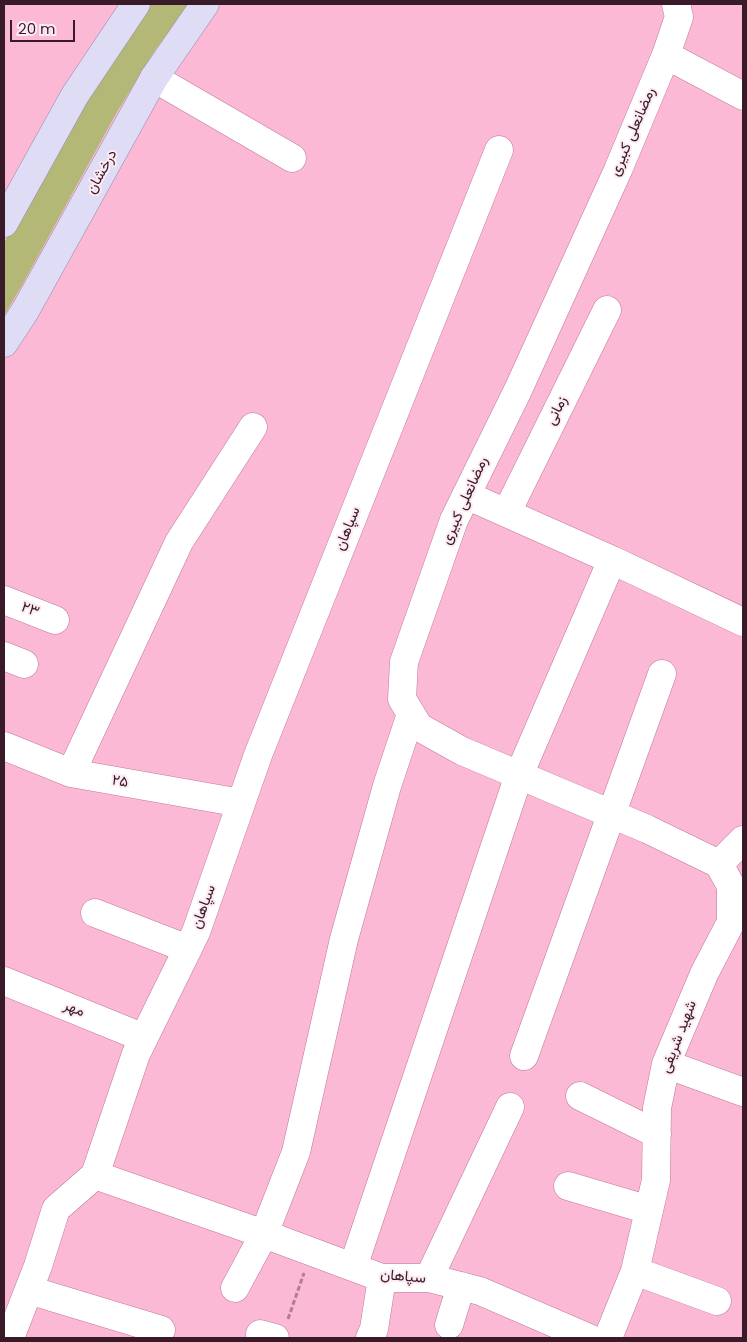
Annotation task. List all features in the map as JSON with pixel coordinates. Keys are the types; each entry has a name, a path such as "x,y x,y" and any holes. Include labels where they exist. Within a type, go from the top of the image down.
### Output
{"main road":[{"path":"4,223 75,95 136,4"},
{"name":"درخشان","path":"4,343 25,310 154,78 205,4"}],"street":[{"name":"رمضانعلی کبیری","path":"676,4 679,17 666,55 618,170 518,390 454,520 404,662 402,699 419,727 462,752 647,829 719,864"},
{"path":"666,55 743,96"},
{"path":"154,78 292,158"},
{"name":"سپاهان","path":"499,150 258,755 196,932 136,1054 95,1175 264,1234 382,1278 429,1278 480,1291 589,1338"},
{"name":"زمانی","path":"507,512 607,310"},
{"path":"71,773 179,542 253,427"},
{"path":"466,495 612,560 743,622"},
{"path":"353,1267 519,775 612,560"},
{"name":"۲۳","path":"4,600 56,620"},
{"path":"524,1056 662,674"},
{"path":"235,1288 264,1234 296,1152 344,939 387,786 411,714"},
{"name":"۲۵","path":"4,746 71,773 241,804"},
{"path":"719,864 743,840"},
{"name":"شهید شریفی","path":"608,1338 635,1271 656,1180 657,1108 666,1064 704,974 737,925 731,886 719,864"},
{"path":"96,913 188,948"},
{"name":"مهر","path":"4,981 144,1038"},
{"path":"666,1064 743,1092"},
{"path":"580,1096 657,1134"},
{"path":"429,1278 510,1107"},
{"path":"10,1338 29,1290 56,1209 95,1175"},
{"path":"568,1186 649,1210"},
{"path":"635,1271 717,1301"},
{"path":"370,1338 374,1329 382,1278"},
{"path":"448,1325 461,1286"},
{"path":"29,1290 161,1330"}],"path":[{"path":"274,1331 312,1252"}],"green space":[{"path":"149,4 190,4 155,50 117,112 4,316 4,243 53,158"}]}
